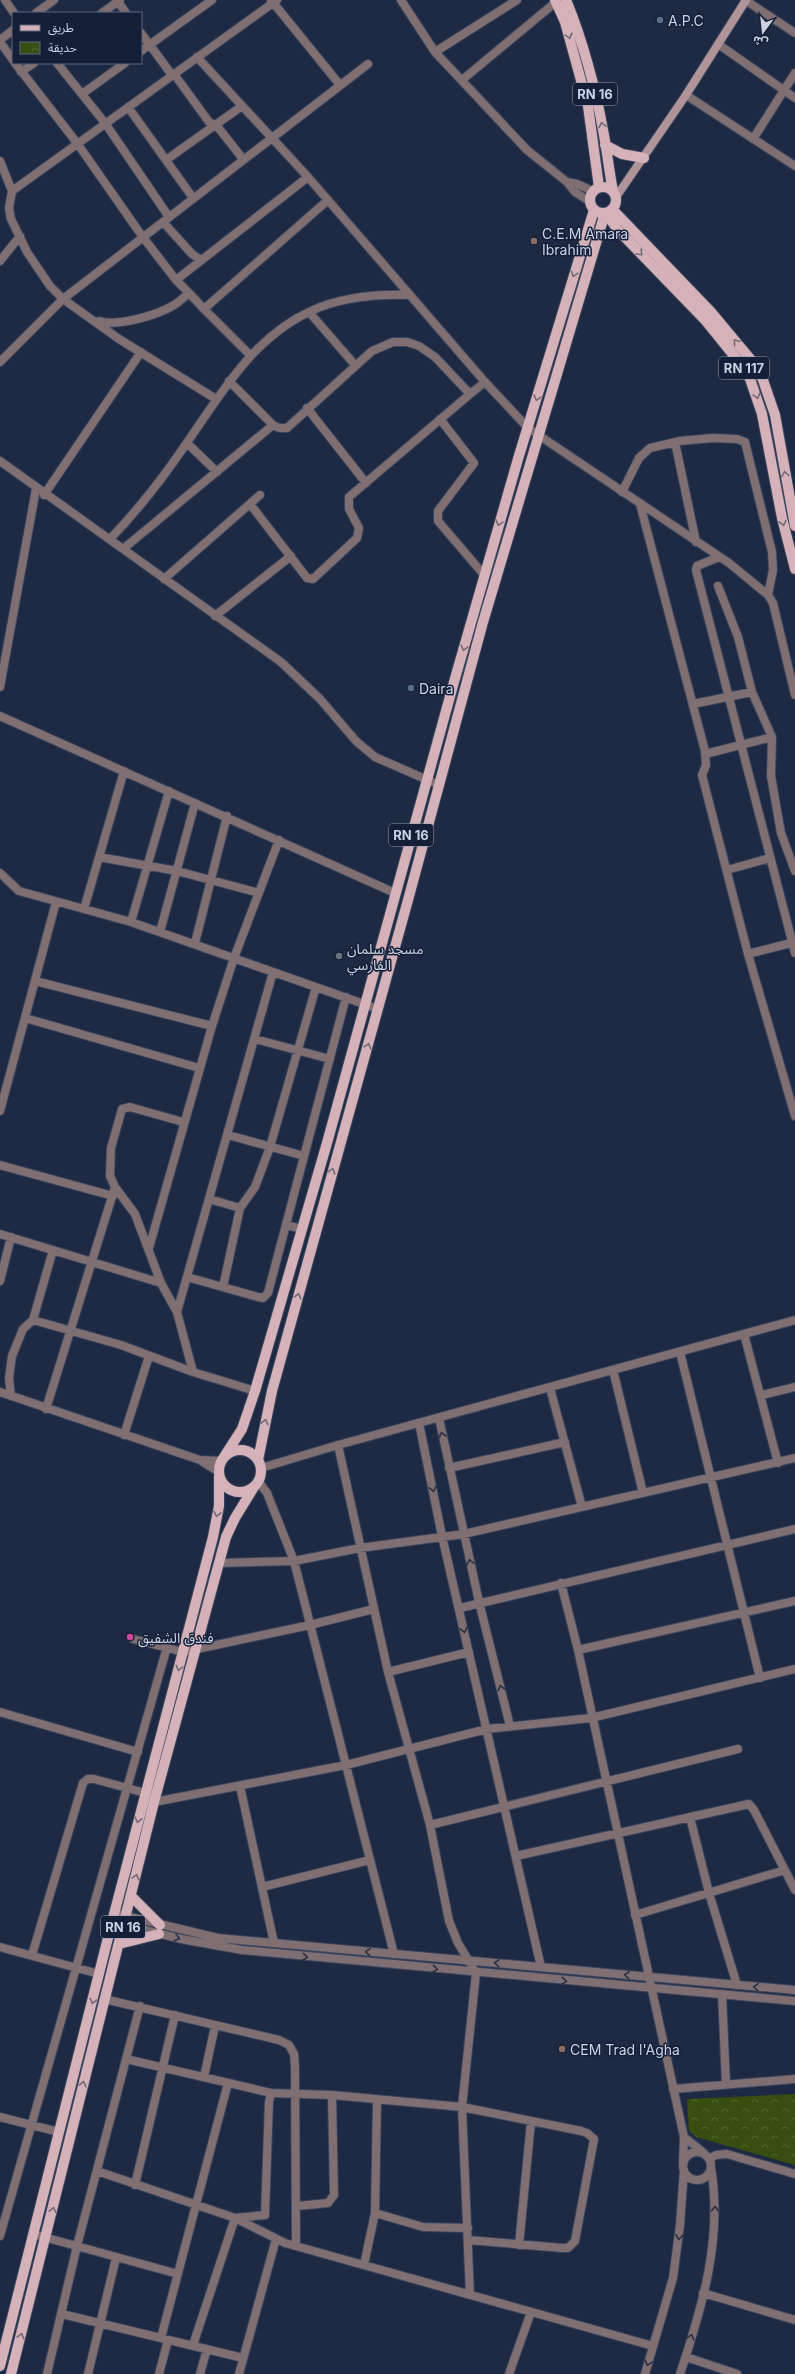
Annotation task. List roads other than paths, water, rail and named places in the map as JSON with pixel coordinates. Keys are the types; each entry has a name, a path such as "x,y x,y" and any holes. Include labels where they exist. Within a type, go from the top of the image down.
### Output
{"main road":[{"name":"RN 16","path":"559,0 573,17 591,80 614,194"},
{"name":"RN 16","path":"559,0 588,106 596,189"},
{"path":"614,194 608,188 596,189 592,206 608,212 614,194 644,158 746,0"},
{"path":"605,145 622,154 644,158"},
{"name":"RN 16","path":"223,1459 242,1429 255,1391 302,1229 426,778 592,206"},
{"name":"RN 16","path":"260,1464 276,1378 483,622 538,435 608,212"},
{"name":"RN 117","path":"608,212 616,229 692,300 756,366 763,380 778,431 795,526"},
{"name":"RN 117","path":"692,300 748,373 756,390 795,569"},
{"path":"239,1450 253,1455 260,1464 256,1484 240,1492 227,1488 219,1474 223,1459 232,1451 239,1450"},
{"name":"RN 16","path":"0,2364 145,1793 183,1652 219,1506 219,1474"},
{"name":"RN 16","path":"11,2374 47,2237 104,1999 154,1802 226,1537 234,1518 256,1484"},
{"path":"119,1944 160,1930 131,1896"}],"street":[{"path":"5,0 13,12"},
{"path":"37,12 54,0"},
{"path":"103,12 118,0 125,12"},
{"path":"142,50 212,0"},
{"path":"435,52 517,0"},
{"path":"462,80 559,0"},
{"path":"746,0 795,34"},
{"path":"12,191 274,1 340,85"},
{"path":"404,1 435,52 527,150 567,182 575,192 592,206"},
{"path":"12,31 0,41 12,59"},
{"path":"142,34 209,122 214,125 242,159"},
{"path":"718,44 795,98"},
{"path":"197,57 308,177 485,382 528,428 719,557 768,596 773,602 795,694"},
{"path":"16,64 77,143 142,236 176,280 251,356"},
{"path":"21,72 33,64"},
{"path":"58,64 105,123 169,217"},
{"path":"82,94 124,64"},
{"path":"202,260 192,254 163,222 242,159 368,64"},
{"path":"753,139 795,73"},
{"path":"686,95 795,166"},
{"path":"166,160 242,106"},
{"path":"128,107 193,198"},
{"path":"0,160 12,191 9,208 11,219 39,271 63,299 141,352 216,399"},
{"path":"176,280 308,177"},
{"path":"567,182 596,189"},
{"path":"204,309 328,200"},
{"path":"0,362 63,299 142,236 169,217"},
{"path":"0,261 20,236"},
{"path":"95,320 106,323 117,322 153,314 174,305 189,293"},
{"path":"110,539 132,516 187,443 238,369 274,334 308,312 324,306 363,297 385,294 410,295"},
{"path":"308,312 355,365"},
{"path":"229,381 274,425 279,428 287,428 355,365 381,346 393,342 407,342 419,346 435,357 470,394"},
{"path":"44,495 141,352"},
{"path":"250,504 290,556 312,580 357,538 359,528 347,504 349,497 485,382"},
{"path":"307,408 366,483"},
{"path":"440,419 474,463 438,511 438,521 485,576"},
{"path":"123,549 274,425"},
{"path":"622,492 639,458 644,452 675,442 713,438 737,439 746,444 772,552 774,570 768,596"},
{"path":"675,442 696,542"},
{"path":"187,443 217,472"},
{"path":"0,461 44,495 110,539 215,616 259,646 300,679 356,741 374,757 426,778 439,785"},
{"path":"0,687 36,489"},
{"path":"164,579 260,495"},
{"path":"640,504 705,754 706,765 702,775 748,954 795,1115"},
{"path":"215,616 290,556"},
{"path":"719,557 697,566 696,570 742,744 770,858 794,942 795,952"},
{"path":"718,586 738,637 752,692 772,737 771,776 781,833 795,871"},
{"path":"693,704 752,692"},
{"path":"0,716 395,892"},
{"path":"705,754 772,737"},
{"path":"84,909 124,771"},
{"path":"132,922 169,791"},
{"path":"160,932 196,803"},
{"path":"195,943 227,816"},
{"path":"149,1248 183,1122 212,1026 234,958 279,840"},
{"path":"99,857 147,867 177,871 259,894"},
{"path":"727,870 770,858"},
{"path":"0,873 20,891 132,922 195,943 378,1009"},
{"path":"0,1111 56,902"},
{"path":"748,954 794,942"},
{"path":"177,1312 273,972"},
{"path":"35,981 212,1026"},
{"path":"223,1287 240,1208 255,1187 270,1147 316,987"},
{"path":"187,1277 258,1297 266,1295 346,997"},
{"path":"25,1018 199,1068"},
{"path":"255,1039 330,1058"},
{"path":"183,1122 130,1107 122,1109 109,1162 110,1176 115,1187 135,1214 161,1283 177,1312 193,1372"},
{"path":"228,1135 304,1156"},
{"path":"0,1165 112,1196"},
{"path":"46,1408 72,1331 115,1187"},
{"path":"209,1199 240,1208"},
{"path":"286,1225 302,1229"},
{"path":"0,1234 161,1283"},
{"path":"0,1282 10,1237"},
{"path":"11,1396 10,1378 12,1356 23,1329 33,1320 53,1250"},
{"path":"33,1320 72,1331 193,1372 255,1391"},
{"path":"260,1464 419,1424 795,1320"},
{"path":"744,1334 762,1395 778,1463"},
{"path":"680,1352 760,1678"},
{"path":"124,1436 149,1356"},
{"path":"613,1370 643,1493"},
{"path":"762,1395 795,1387"},
{"path":"550,1388 582,1507"},
{"path":"0,1392 124,1436 200,1460 219,1474"},
{"path":"438,1418 479,1602 510,1726"},
{"path":"419,1424 442,1536 460,1608 541,1967"},
{"path":"449,1468 565,1442"},
{"path":"338,1445 388,1672 430,1825 449,1921 458,1943 471,1961 476,1973 462,2107 470,2295"},
{"path":"220,1563 294,1561 360,1548 464,1534 795,1458"},
{"path":"200,1460 223,1459"},
{"path":"256,1484 267,1493 294,1561 394,1954"},
{"path":"460,1608 479,1602 795,1528"},
{"path":"561,1583 578,1650 591,1718 684,2137 684,2167 677,2254 666,2304 645,2374"},
{"path":"578,1650 795,1601"},
{"path":"133,1639 183,1652 196,1651 374,1609"},
{"path":"0,2236 167,1647"},
{"path":"388,1672 469,1652"},
{"path":"154,1802 346,1765 487,1729 591,1718 795,1669"},
{"path":"0,1712 138,1752"},
{"path":"430,1825 738,1749"},
{"path":"32,1955 83,1783 91,1778 128,1787 145,1793"},
{"path":"240,1786 274,1943"},
{"path":"516,1856 749,1804 754,1810 795,1890"},
{"path":"690,1817 709,1893 737,1985"},
{"path":"262,1887 370,1860"},
{"path":"635,1915 785,1870"},
{"path":"113,1918 242,1950 476,1973 795,2001"},
{"path":"160,1930 218,1938 795,1990"},
{"path":"0,1947 32,1955 76,1969 99,1974"},
{"path":"722,1994 726,2084"},
{"path":"104,1999 140,2006 216,2026 264,2036 289,2045 294,2054 296,2094 296,2246"},
{"path":"47,2374 77,2246 140,2006"},
{"path":"135,2185 175,2015"},
{"path":"204,2077 216,2026"},
{"path":"126,2059 271,2093 332,2095 462,2107 587,2133 594,2139 594,2146 575,2241 568,2248 468,2240"},
{"path":"673,2089 795,2079"},
{"path":"159,2374 164,2339 178,2274 228,2083"},
{"path":"235,2218 265,2215 269,2102 271,2093"},
{"path":"297,2206 328,2203 334,2195 332,2095"},
{"path":"364,2265 375,2213 377,2100"},
{"path":"0,2117 59,2132"},
{"path":"519,2245 531,2122"},
{"path":"680,2374 703,2293 714,2234 715,2201 711,2168 707,2157 684,2137"},
{"path":"684,2167 692,2153 707,2157 727,2154 795,2174"},
{"path":"684,2167 689,2178 698,2180 707,2176 711,2168"},
{"path":"97,2171 196,2206 235,2218 276,2239 296,2246 653,2346"},
{"path":"375,2213 423,2228 468,2228"},
{"path":"194,2345 235,2218"},
{"path":"33,2234 178,2274"},
{"path":"239,2374 276,2239"},
{"path":"88,2374 116,2258"},
{"path":"703,2293 795,2320"},
{"path":"509,2374 531,2312"},
{"path":"62,2314 243,2358"},
{"path":"200,2374 207,2349"},
{"path":"686,2357 737,2374"}],"place":[{"name":"A.P.C","path":"660,20"},
{"name":"C.E.M Amara Ibrahim","path":"534,241"},
{"name":"Daira","path":"411,688"},
{"name":"مسجد سلمان الفارسي","path":"339,956"},
{"name":"فندق الشفيق","path":"130,1637"},
{"name":"CEM Trad l'Agha","path":"562,2049"}]}
